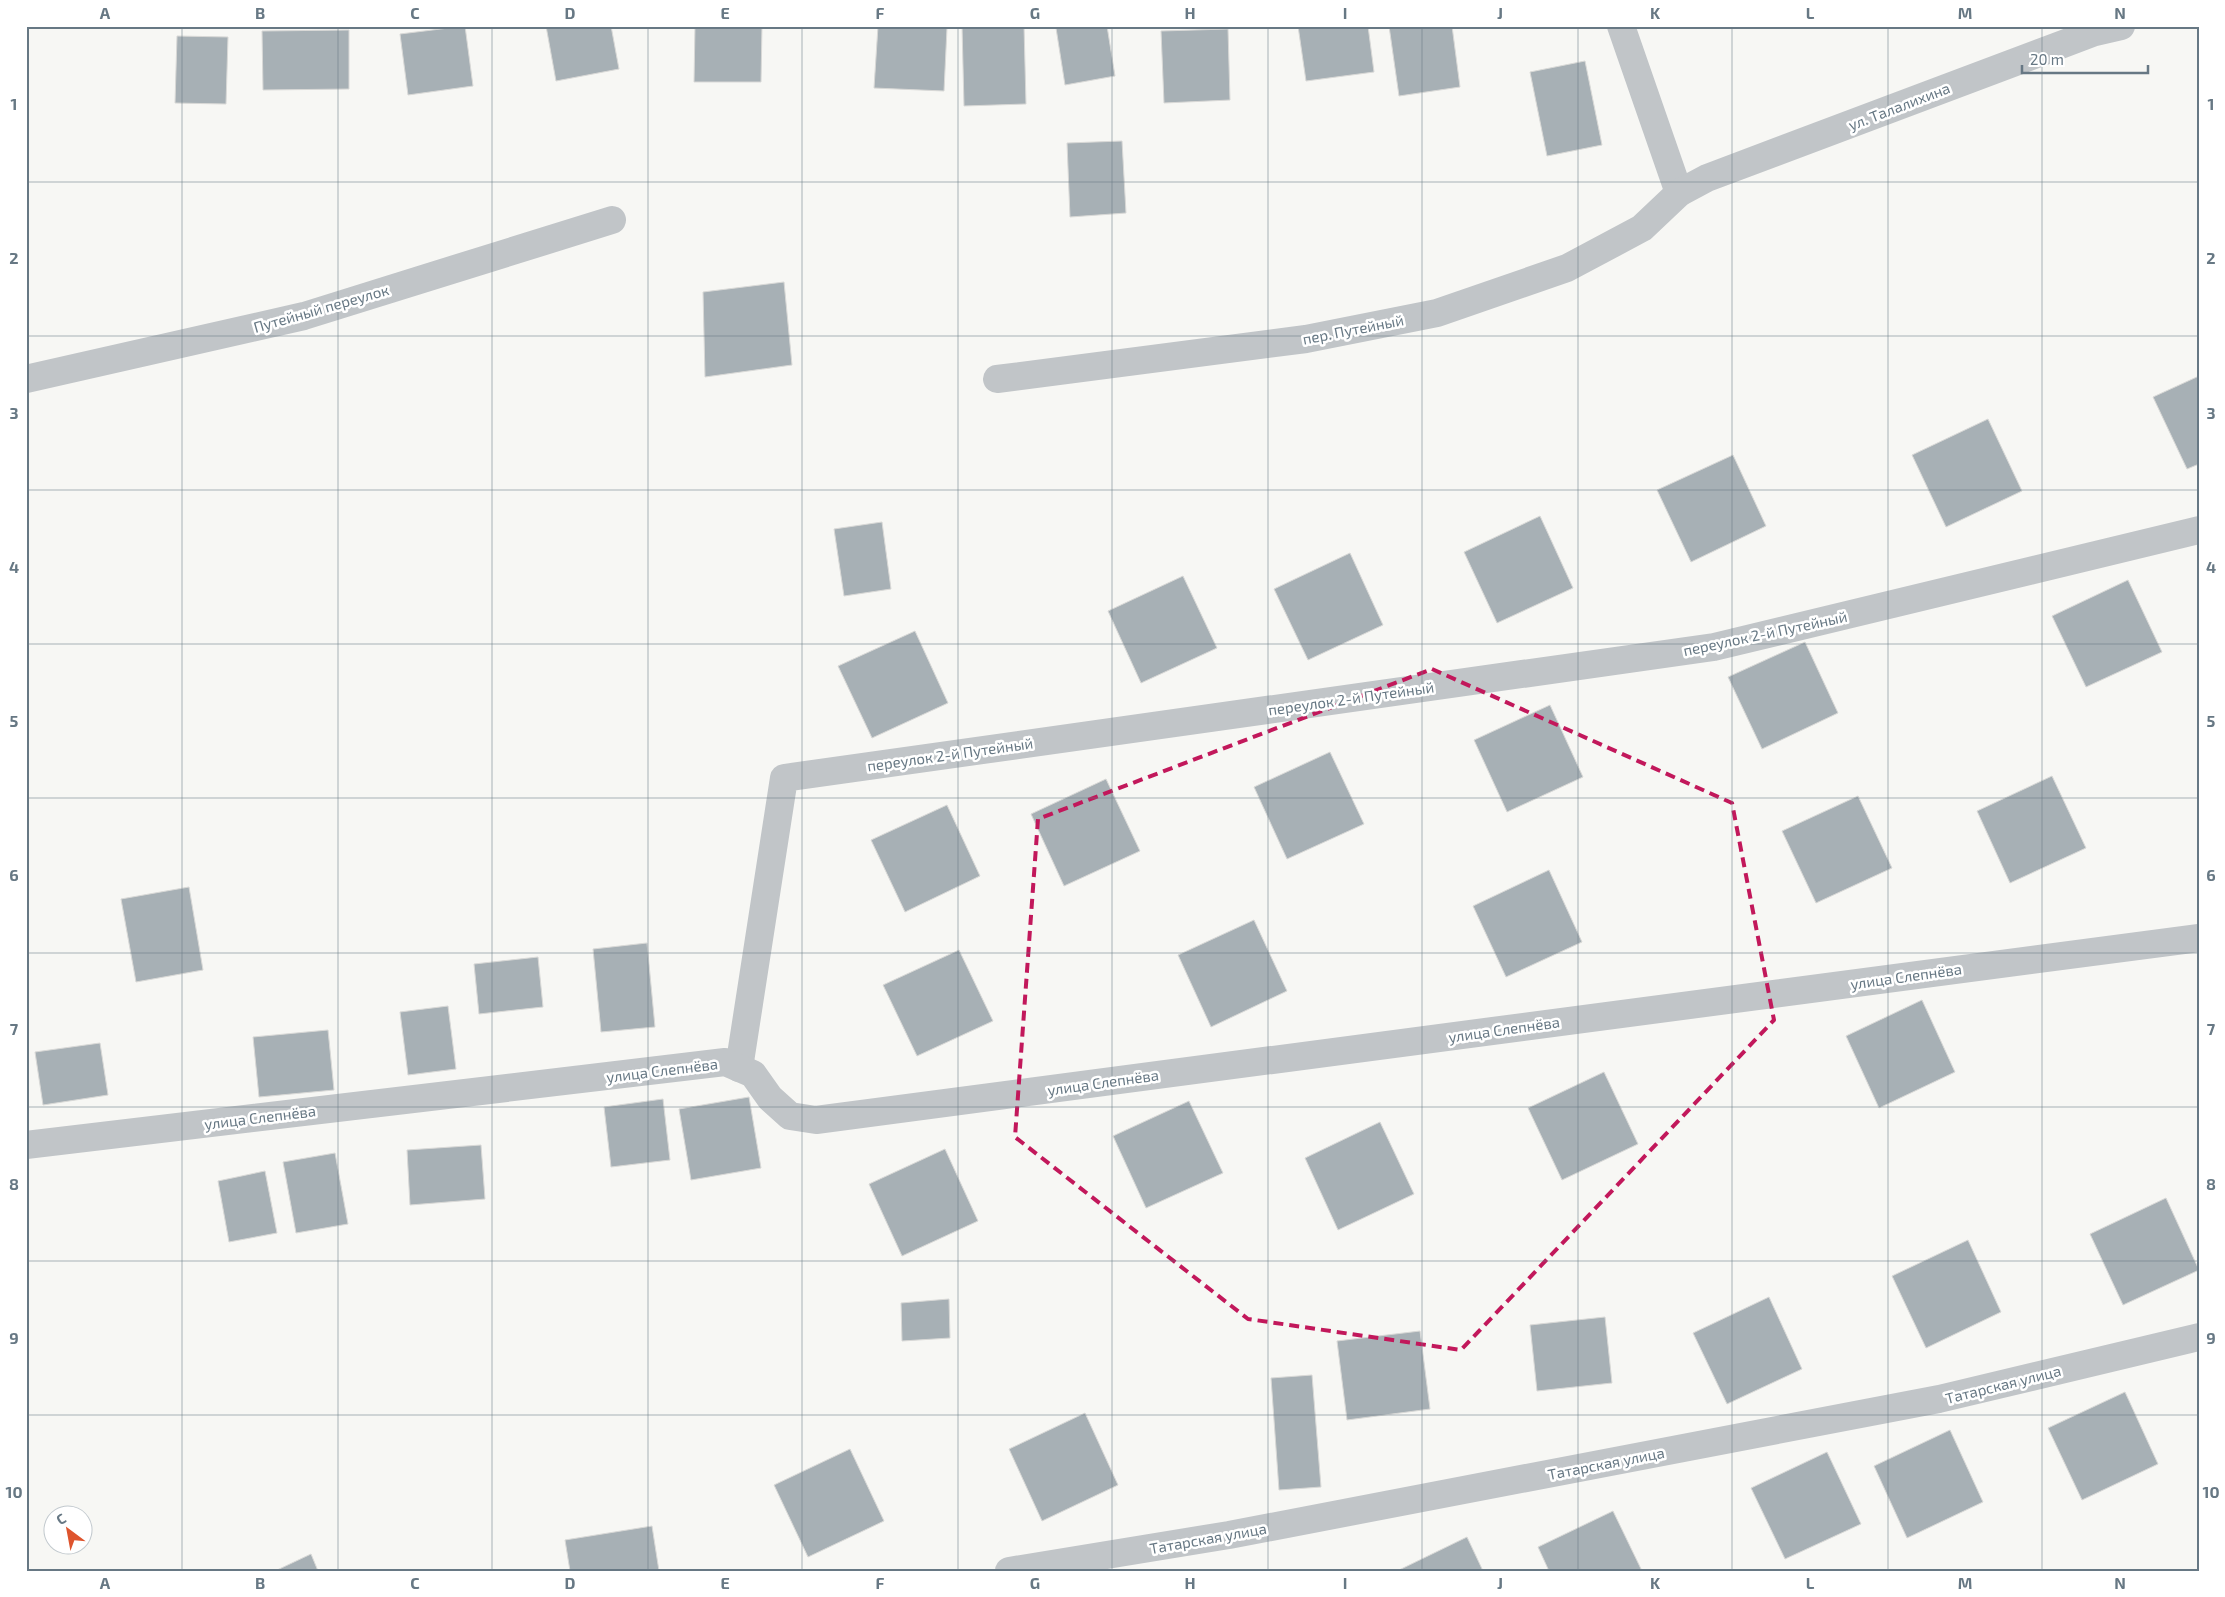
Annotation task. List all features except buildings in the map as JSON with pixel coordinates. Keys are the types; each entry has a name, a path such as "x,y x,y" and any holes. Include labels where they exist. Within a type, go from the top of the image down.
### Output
{"street":[{"path":"1621,26 1679,194"},
{"name":"ул. Талалихина","path":"1679,194 1707,178 2095,32 2121,26"},
{"name":"пер. Путейный","path":"997,379 1306,339 1437,314 1567,268 1642,228 1679,194"},
{"name":"Путейный переулок","path":"26,379 304,316 612,220"},
{"name":"переулок 2-й Путейный","path":"739,1068 784,778 1714,647 2199,530"},
{"name":"улица Слепнёва","path":"26,1145 725,1062 753,1074 770,1098 790,1116 816,1120 2199,938"},
{"name":"Татарская улица","path":"1009,1571 1229,1535 1939,1399 2199,1337"}],"highlighted area":[{"path":"1432,669 1732,803 1774,1020 1461,1350 1248,1319 1015,1137 1038,819"}]}
